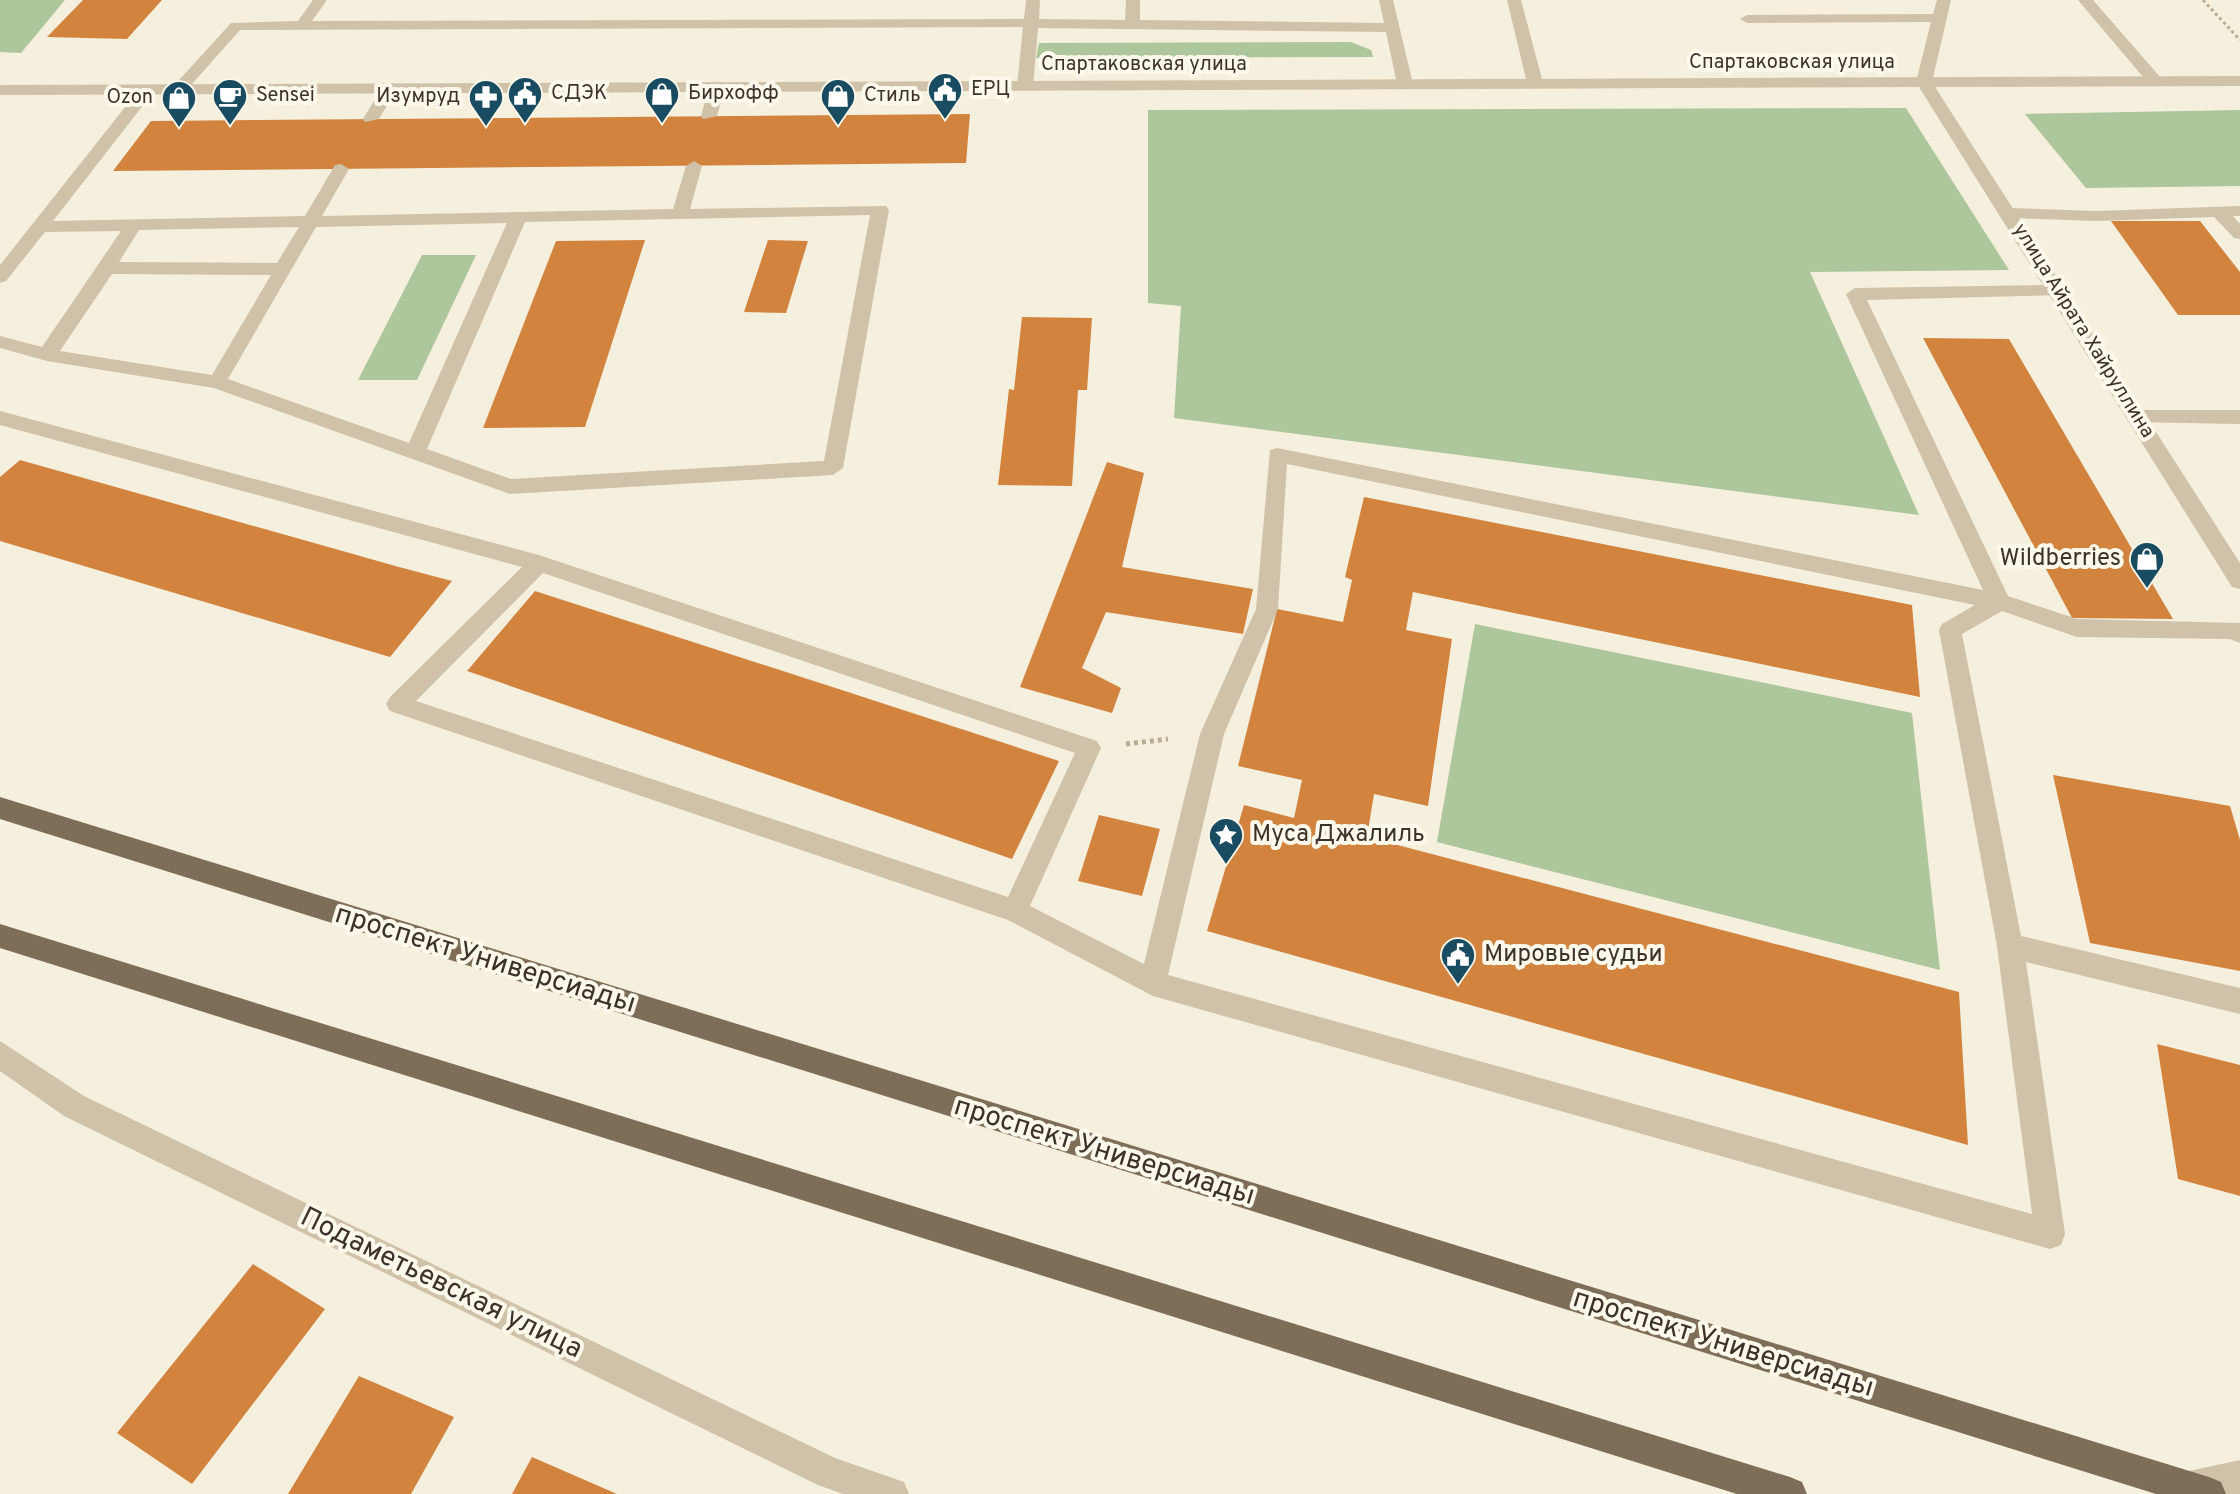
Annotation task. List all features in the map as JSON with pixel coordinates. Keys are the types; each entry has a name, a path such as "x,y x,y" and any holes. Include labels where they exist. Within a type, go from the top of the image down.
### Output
{"main road":[{"name":"проспект Универсиады","path":"0,808 2197,1490"},
{"path":"0,936 1790,1494"}],"street":[{"path":"301,27 320,0"},
{"path":"1025,86 1033,0"},
{"path":"1132,24 1133,0"},
{"path":"1386,0 1405,84"},
{"path":"1514,0 1535,83"},
{"path":"2085,0 2155,81"},
{"path":"1747,19 1940,6 1924,82"},
{"path":"178,90 236,26 1032,23 1393,28"},
{"name":"Спартаковская улица","path":"0,90 2240,81"},
{"name":"улица Айрата Хайруллина","path":"1924,82 2010,213 2240,581"},
{"path":"709,116 717,87"},
{"path":"371,119 389,89"},
{"path":"0,277 147,90"},
{"path":"680,213 694,166"},
{"path":"217,382 341,169"},
{"path":"0,342 47,355 217,382 510,487 833,468 880,210 311,219 40,227"},
{"path":"2010,213 2096,216 2240,211"},
{"path":"2219,212 2240,234"},
{"path":"415,453 519,216"},
{"path":"47,355 134,224"},
{"path":"107,268 282,269"},
{"path":"2000,602 1855,294 2057,291"},
{"path":"2137,417 2240,417"},
{"path":"0,418 539,563 1089,748 1015,911"},
{"path":"1153,983 1212,734 1267,609 1277,455 2000,602 2077,628 2234,630 2240,634"},
{"path":"539,563 398,704 1015,911 1153,983 2050,1234 2010,946 1950,630 2000,602"},
{"path":"2010,946 2240,1001"},
{"name":"Подаметьевская улица","path":"0,1055 74,1106 830,1473 892,1494"},
{"path":"2197,1490 2240,1477"}],"path":[{"path":"2203,0 2240,40"},
{"path":"1089,748 1212,734"}],"green space":[{"path":"0,0 65,0 21,53 0,52"},
{"path":"1351,42 1371,50 1373,57 1036,58 1039,43"},
{"path":"1906,108 2009,270 1810,272 1919,515 1174,418 1181,306 1148,303 1148,110"},
{"path":"2240,110 2240,186 2086,188 2025,114"},
{"path":"422,255 476,255 417,380 358,380"},
{"path":"1475,624 1912,713 1940,970 1437,842"}],"building":[{"path":"83,0 162,0 127,39 47,37"},
{"path":"970,114 966,163 113,171 151,121"},
{"path":"2111,221 2200,221 2240,272 2240,315 2178,315"},
{"path":"645,240 585,427 483,428 556,241"},
{"path":"768,240 808,241 786,313 744,312"},
{"path":"1022,317 1092,318 1087,390 1078,390 1072,486 998,485 1009,389 1014,390"},
{"path":"1923,338 2009,339 2173,619 2072,618"},
{"path":"20,460 452,581 390,657 0,541 0,477"},
{"path":"1107,462 1144,473 1122,567 1253,589 1243,634 1106,612 1082,668 1121,688 1112,713 1020,687"},
{"path":"1364,497 1912,605 1920,697 1413,592 1406,630 1452,639 1428,806 1374,794 1367,837 1959,992 1968,1145 1207,931 1244,805 1294,818 1302,780 1238,766 1277,609 1343,622 1352,580 1345,577"},
{"path":"535,591 1059,761 1012,859 467,671"},
{"path":"2053,775 2230,806 2240,840 2240,971 2090,943"},
{"path":"1099,815 1160,829 1142,896 1078,881"},
{"path":"2157,1044 2240,1065 2240,1196 2178,1179"},
{"path":"253,1264 325,1309 192,1484 117,1433"},
{"path":"359,1376 454,1417 411,1494 288,1494"},
{"path":"532,1457 617,1494 512,1494"}],"place":[{"name":"ЕРЦ","path":"945,121"},
{"name":"СДЭК","path":"525,125"},
{"name":"Бирхофф","path":"662,125"},
{"name":"Sensei","path":"230,127"},
{"name":"Стиль","path":"838,127"},
{"name":"Изумруд","path":"486,128"},
{"name":"Ozon","path":"179,129"},
{"name":"Wildberries","path":"2147,590"},
{"name":"Муса Джалиль","path":"1226,866"},
{"name":"Мировые судьи","path":"1458,986"}]}
